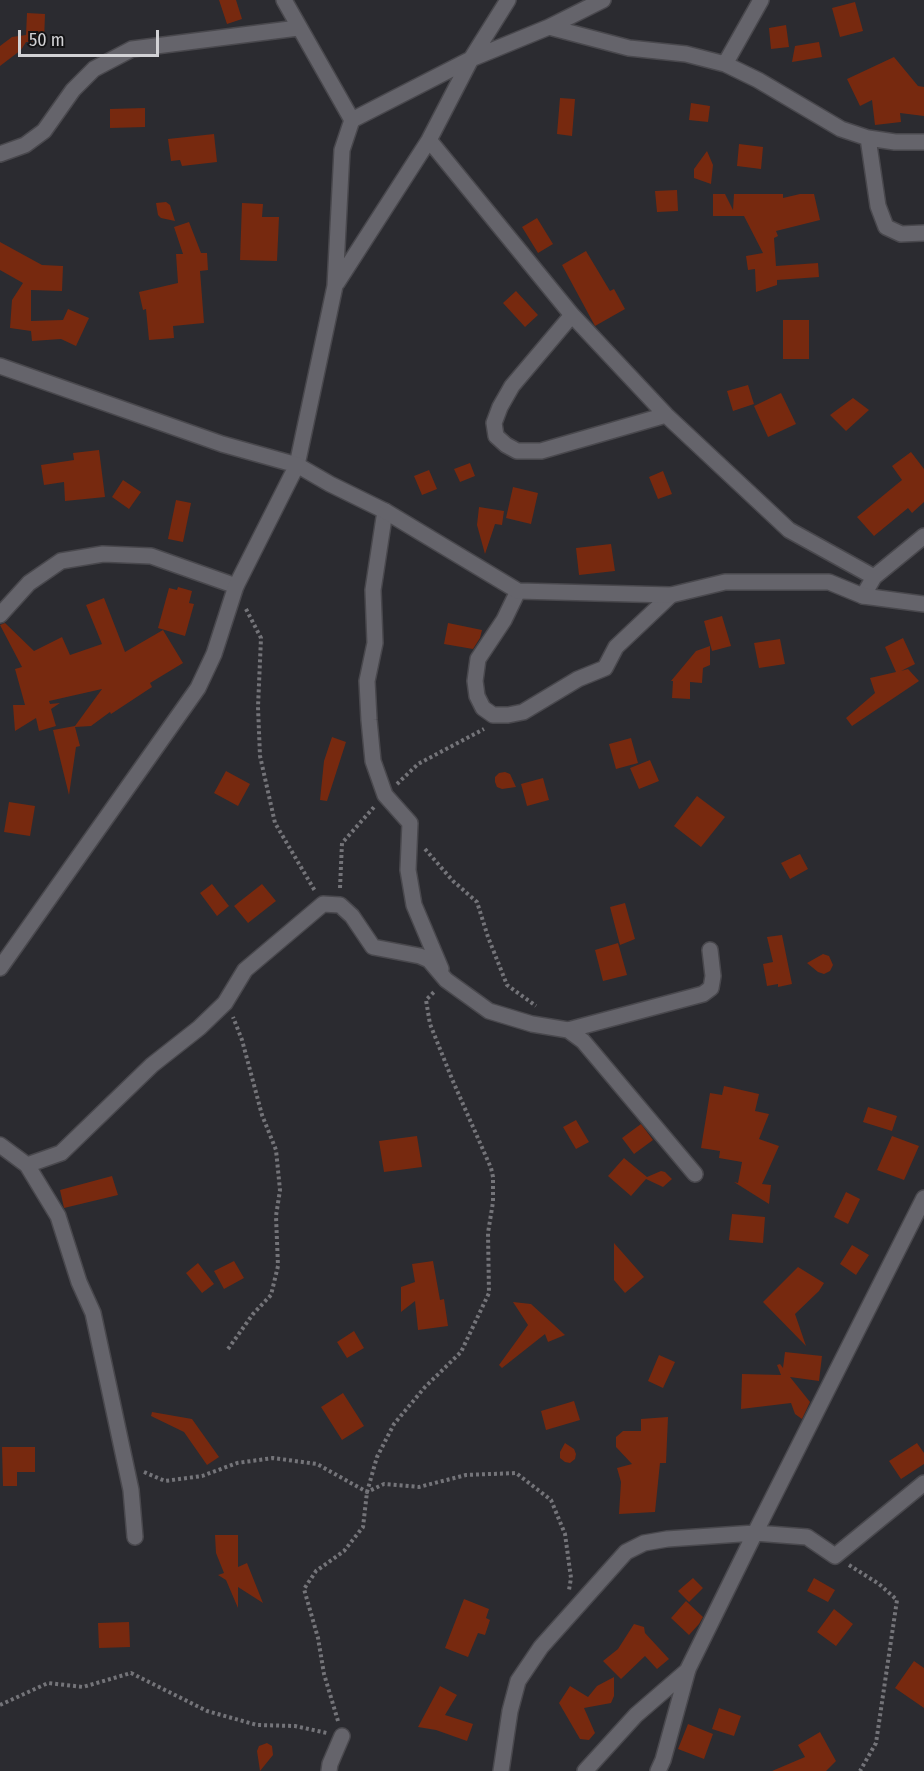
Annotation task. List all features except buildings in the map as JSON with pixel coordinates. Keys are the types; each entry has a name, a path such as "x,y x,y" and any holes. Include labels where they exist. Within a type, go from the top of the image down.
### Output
{"street":[{"path":"284,0 352,120"},
{"path":"335,286 429,140 471,59 508,0"},
{"path":"0,968 198,688 214,654 236,586 297,465 335,286 342,150 352,120 471,59 549,27 603,0"},
{"path":"725,64 761,0"},
{"path":"549,27 629,48 686,54 725,64 758,80 841,129 868,138 895,142 924,142"},
{"path":"0,154 25,145 44,131 73,90 94,69 132,49 298,28"},
{"path":"868,138 878,206 886,227 901,234 924,233"},
{"path":"429,140 572,315 666,415 789,530 874,577"},
{"path":"572,315 512,386 494,423 496,436 506,446 517,451 541,451 666,415"},
{"path":"0,366 222,444 297,465 386,511 518,591 671,595 725,582 829,582 863,596 924,604"},
{"path":"386,511 374,590 375,643 367,681 373,761 386,795 410,823 408,870 414,905 446,980"},
{"path":"863,596 874,577 924,536"},
{"path":"0,615 29,583 61,561 104,554 151,555 236,586"},
{"path":"518,591 504,620 478,659 474,681 477,696 483,708 493,715 523,712 579,679 605,668 616,647 671,595"},
{"path":"27,1165 61,1153 152,1065 199,1028 225,1003 245,970 323,904 340,905 352,916 373,947 420,956 429,960 446,980 481,1006 499,1015 568,1030 703,994 711,988 713,976 710,950"},
{"path":"568,1030 583,1041 694,1174"},
{"path":"0,1145 27,1165 57,1216 79,1282 93,1313 131,1490 135,1538"},
{"path":"658,1771 688,1669 924,1198"},
{"path":"501,1771 510,1711 518,1681 541,1647 626,1552 644,1544 667,1539 755,1533 807,1537 835,1556 924,1483"},
{"path":"585,1771 636,1715 688,1669"},
{"path":"329,1771 342,1736"}],"path":[{"path":"236,586 261,638 258,707 260,756 275,823 323,904"},
{"path":"410,823 427,852 453,881 477,902 507,985 542,1011"},
{"path":"0,1705 48,1683 83,1687 131,1673 207,1711 257,1725 295,1726 342,1736 324,1674 318,1638 304,1589 316,1571 344,1551 363,1527 367,1492 377,1456 394,1424 425,1387 461,1352 489,1293 488,1233 494,1178 430,1024 426,1000 446,980"},
{"path":"228,1349 253,1314 271,1295 278,1266 276,1216 280,1190 276,1149 262,1115 242,1040 232,1014"},
{"path":"133,1468 165,1481 202,1476 237,1463 273,1458 317,1464 367,1492"},
{"path":"367,1492 384,1485 419,1487 466,1475 516,1473 551,1500 565,1534 571,1578 565,1621"},
{"path":"835,1556 879,1584 897,1600 876,1743 860,1771"}]}
